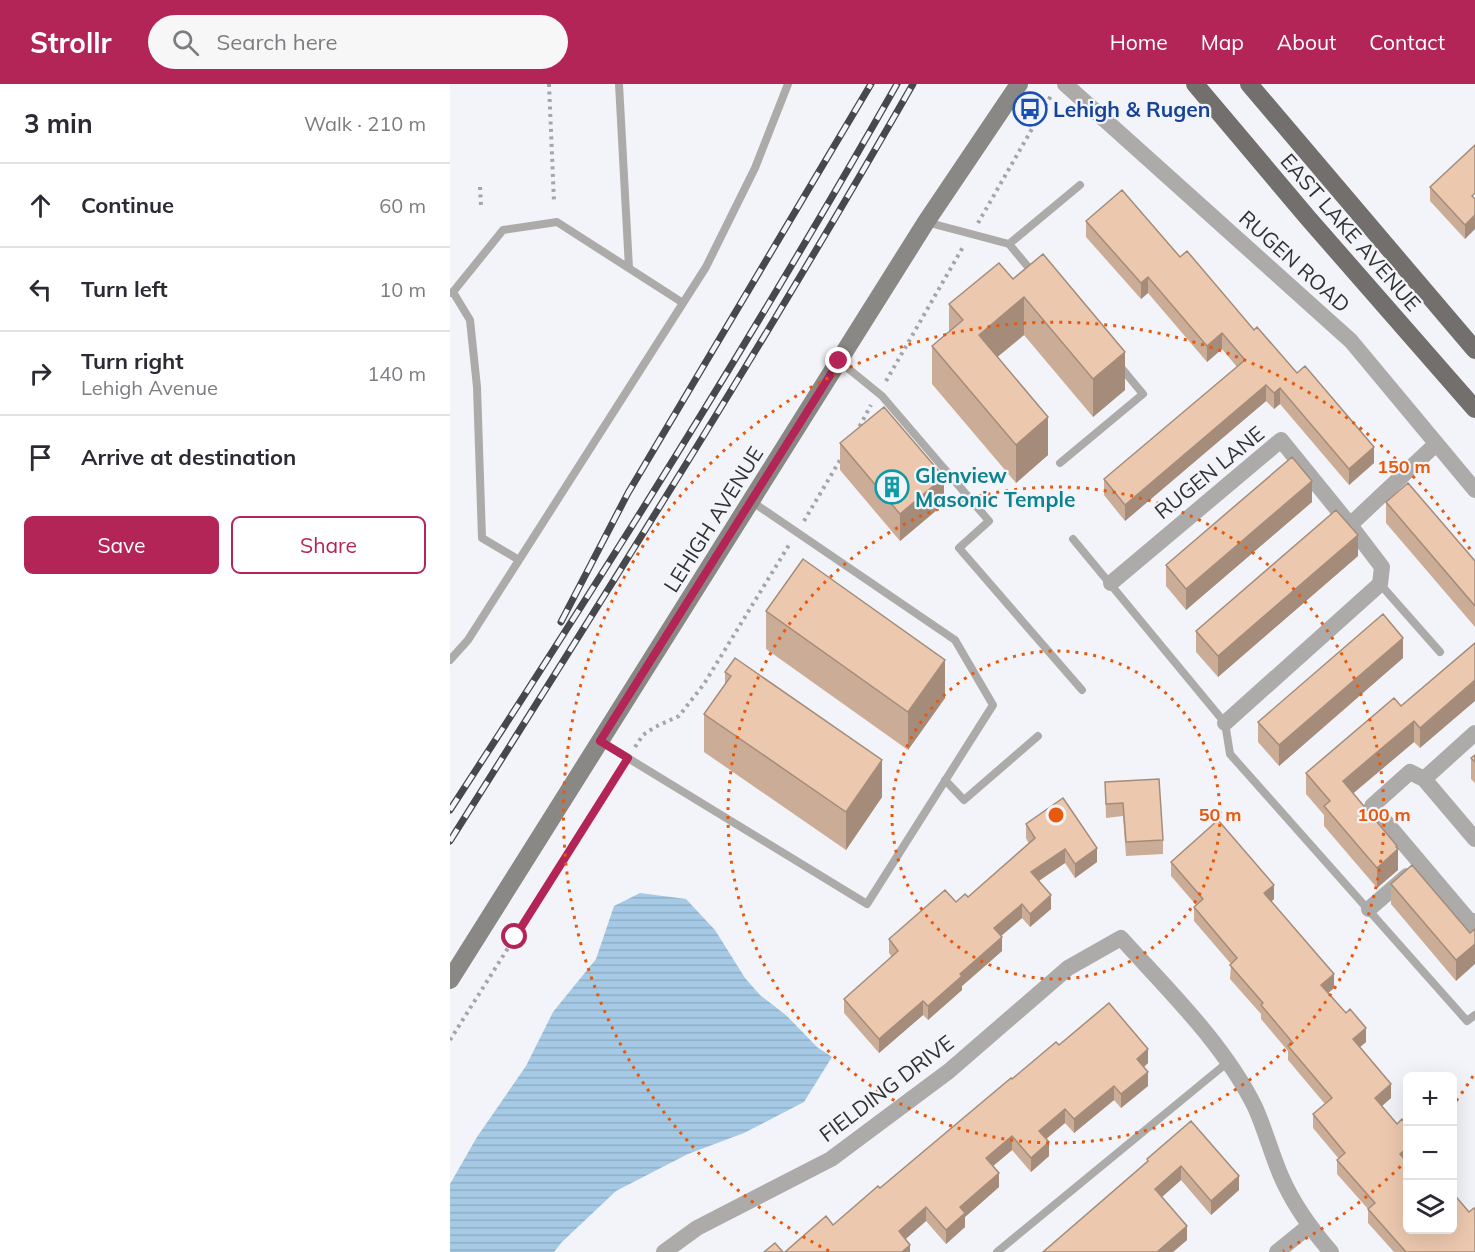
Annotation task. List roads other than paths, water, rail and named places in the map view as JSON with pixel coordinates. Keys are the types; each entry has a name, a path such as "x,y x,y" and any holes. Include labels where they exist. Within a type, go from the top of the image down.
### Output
{"main road":[{"name":"EAST LAKE AVENUE","path":"1195,84 1308,218 1475,409"},
{"name":"EAST LAKE AVENUE","path":"1250,84 1475,350"}],"street":[{"name":"LEHIGH AVENUE","path":"450,980 926,222 1018,84"},
{"name":"RUGEN ROAD","path":"1065,84 1352,341 1475,490"},
{"name":"RUGEN LANE","path":"1111,583 1281,440 1382,567 1380,584"},
{"path":"1350,525 1436,444"},
{"path":"1225,723 1380,584"},
{"path":"1426,782 1475,733"},
{"path":"1426,782 1475,744"},
{"path":"1475,839 1426,782 1410,772 1372,806 1472,924 1475,921"},
{"path":"1369,909 1421,864"},
{"name":"FIELDING DRIVE","path":"664,1252 697,1228 831,1159 949,1071 1068,968 1121,938 1181,1004 1228,1062"},
{"path":"1228,1062 1255,1107 1281,1176 1309,1226 1331,1252"},
{"path":"1278,1252 1309,1226"}],"lane":[{"path":"619,84 629,268"},
{"path":"450,660 468,640 706,267 755,168 788,84"},
{"path":"1009,244 1080,185"},
{"path":"519,560 482,538 477,387 470,320 451,292 503,230 557,222 683,303"},
{"path":"926,222 1009,244 1043,285"},
{"path":"1060,463 1143,394 1114,358"},
{"path":"839,361 879,393 989,521 959,549 1082,690"},
{"path":"600,741 867,904 993,705 955,640 751,501"},
{"path":"1074,539 1225,723 1230,754 1467,1021 1475,1015"},
{"path":"1380,584 1440,652"},
{"path":"945,780 964,800 1038,736"},
{"path":"997,1252 1228,1062"}],"water":[{"path":"640,893 686,899 715,930 745,978 760,995 787,1016 817,1047 832,1057 804,1102 744,1133 688,1154 616,1191 554,1252 450,1252 450,1184 477,1137 526,1066 553,1012 596,959 614,906"}],"railway":[{"path":"561,622 628,493 871,84"},
{"path":"450,810 566,631 735,360 897,84"},
{"path":"450,841 744,370 913,84"}],"place":[{"name":"Lehigh & Rugen","path":"1030,109"},
{"name":"Glenview Masonic Temple","path":"892,487"}]}
